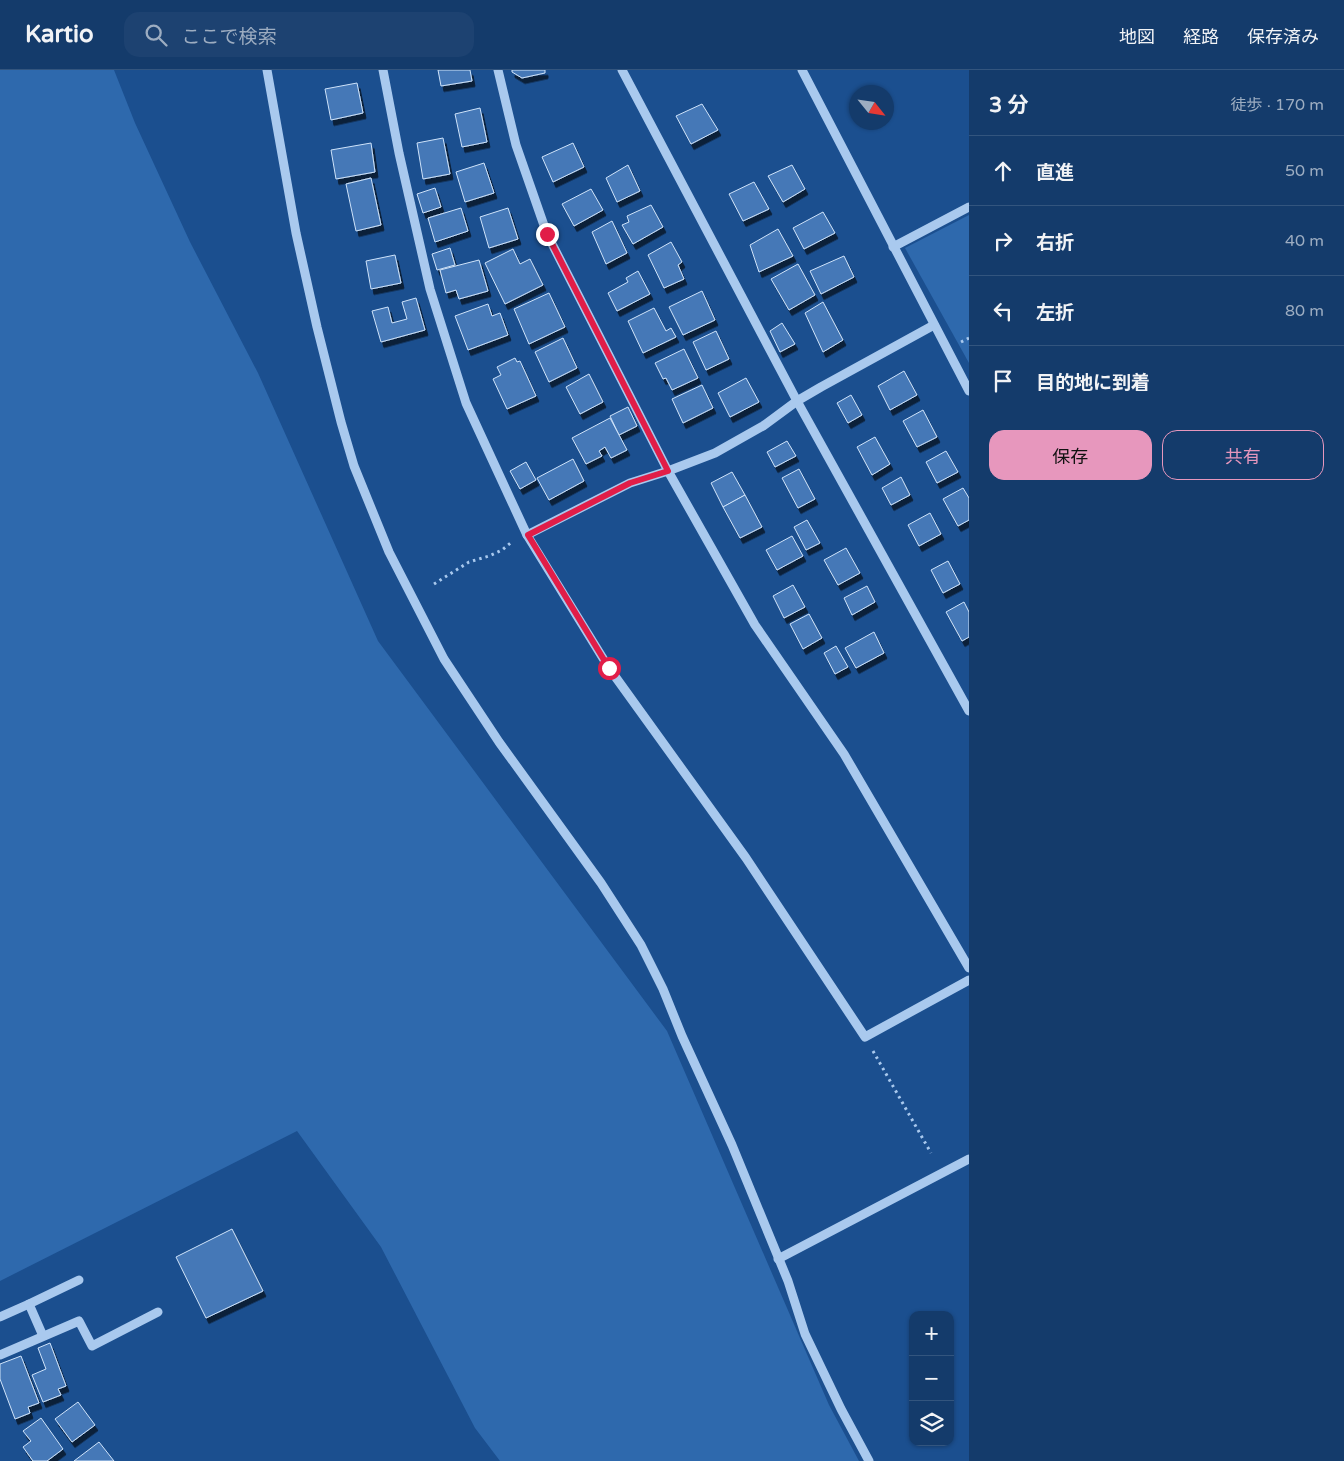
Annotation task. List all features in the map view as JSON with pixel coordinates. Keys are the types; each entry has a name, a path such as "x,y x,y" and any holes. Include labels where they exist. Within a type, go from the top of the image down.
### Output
{"street":[{"path":"267,70 296,233 317,327 354,466 385,544 444,659 498,742 601,883 641,945 663,989 682,1036 732,1146 788,1281 805,1334 841,1409 869,1461"},
{"path":"383,70 430,289 466,403 528,535 609,668 746,858 865,1038 969,980"},
{"path":"498,70 516,145 547,234 668,471 755,625 844,754 969,968"},
{"path":"622,70 797,401 969,711"},
{"path":"802,70 969,391"},
{"path":"893,247 969,207"},
{"path":"528,535 630,483 716,453 763,426 797,401 934,325"},
{"path":"778,1259 969,1159"},
{"path":"0,1317 79,1280"},
{"path":"29,1304 43,1336"},
{"path":"0,1355 79,1321 92,1346 158,1312"}],"path":[{"path":"434,584 469,562 489,556 502,550 515,540 528,535"},
{"path":"865,1038 931,1153"}],"shaded area":[{"path":"0,70 114,70 135,123 190,242 258,373 378,641 667,1031 829,1405 859,1461 500,1461 475,1428 381,1247 297,1131 0,1281"},
{"path":"969,215 969,363 905,248"}],"building":[{"path":"438,70 470,70 472,81 441,86"},
{"path":"512,70 545,70 545,73 522,78 512,72"},
{"path":"357,83 363,113 331,120 325,89"},
{"path":"702,104 718,130 691,144 676,116"},
{"path":"480,108 487,142 462,147 455,114"},
{"path":"443,138 450,174 423,179 417,143"},
{"path":"371,143 375,172 336,179 331,150"},
{"path":"573,143 584,167 553,182 542,157"},
{"path":"484,163 494,193 465,202 456,172"},
{"path":"628,165 640,191 617,202 606,178"},
{"path":"792,165 805,189 783,202 768,176"},
{"path":"371,178 381,225 356,231 346,184"},
{"path":"754,182 769,209 743,221 729,194"},
{"path":"435,188 441,207 423,213 417,194"},
{"path":"591,189 603,210 574,226 562,204"},
{"path":"651,205 663,227 633,244 622,225 629,222 627,216"},
{"path":"461,208 468,231 435,242 428,218"},
{"path":"508,208 518,239 489,248 480,217"},
{"path":"823,212 835,233 804,249 793,228"},
{"path":"612,221 627,253 606,264 592,232"},
{"path":"778,229 793,256 759,272 750,245"},
{"path":"671,242 682,262 678,265 684,279 664,288 648,255"},
{"path":"450,248 455,265 437,270 432,254"},
{"path":"513,249 520,264 530,259 543,285 505,304 485,263"},
{"path":"395,255 401,283 371,289 366,261"},
{"path":"844,256 854,277 821,294 810,271"},
{"path":"479,260 488,291 459,299 456,290 446,293 440,270"},
{"path":"798,264 815,295 789,310 771,279"},
{"path":"638,271 650,294 617,311 608,293 628,282 626,278"},
{"path":"702,291 715,320 683,335 669,307"},
{"path":"549,293 565,327 529,344 514,309"},
{"path":"416,298 425,330 381,342 372,311 388,307 392,323 407,319 402,302"},
{"path":"823,302 843,340 823,352 805,313"},
{"path":"488,304 492,316 500,313 508,335 468,350 455,316"},
{"path":"654,308 666,331 671,328 676,337 643,353 628,321"},
{"path":"782,323 795,344 780,352 770,331"},
{"path":"716,331 729,359 706,370 693,342"},
{"path":"563,338 577,368 549,382 535,352"},
{"path":"684,349 698,378 672,390 666,378 663,379 655,363"},
{"path":"515,358 517,362 520,361 536,396 507,409 493,379 501,375 497,367"},
{"path":"904,371 917,395 890,410 878,386"},
{"path":"589,374 603,402 580,414 566,387"},
{"path":"746,378 759,402 730,417 718,393"},
{"path":"702,385 713,408 683,423 672,399"},
{"path":"851,395 862,415 848,423 837,403"},
{"path":"628,407 637,426 619,435 610,416"},
{"path":"923,410 937,437 917,447 903,421"},
{"path":"610,418 627,450 611,458 605,447 599,451 602,456 586,464 572,438"},
{"path":"875,437 890,464 872,475 857,447"},
{"path":"787,441 796,456 775,467 767,452"},
{"path":"946,451 958,472 937,483 926,462"},
{"path":"573,459 584,481 549,500 537,478"},
{"path":"526,462 536,480 520,489 510,471"},
{"path":"799,469 815,499 798,508 782,478"},
{"path":"732,472 745,495 723,507 711,483"},
{"path":"901,477 910,495 891,505 882,488"},
{"path":"963,488 969,498 969,520 958,526 943,499"},
{"path":"745,495 762,527 740,538 723,507"},
{"path":"930,513 941,534 919,546 908,525"},
{"path":"807,520 820,543 806,550 794,527"},
{"path":"792,536 803,556 777,570 766,550"},
{"path":"846,548 860,573 838,585 824,560"},
{"path":"948,561 960,584 943,593 931,570"},
{"path":"793,585 805,607 784,618 773,596"},
{"path":"867,586 875,602 852,615 844,598"},
{"path":"964,602 969,612 969,637 962,641 946,612"},
{"path":"809,614 822,638 803,649 790,624"},
{"path":"874,632 884,653 856,668 845,648"},
{"path":"836,646 848,667 835,674 824,653"},
{"path":"232,1229 263,1291 206,1318 176,1257"},
{"path":"50,1343 66,1386 58,1389 61,1395 43,1402 32,1375 46,1369 38,1348"},
{"path":"21,1356 39,1403 28,1407 30,1413 15,1419 0,1379 0,1364"},
{"path":"78,1402 95,1425 72,1442 55,1419"},
{"path":"41,1418 63,1449 47,1461 33,1461 23,1447 31,1441 23,1431"},
{"path":"99,1442 114,1461 74,1461"}],"route":[{"path":"547,234 668,471 630,483 528,535 609,668"}]}
